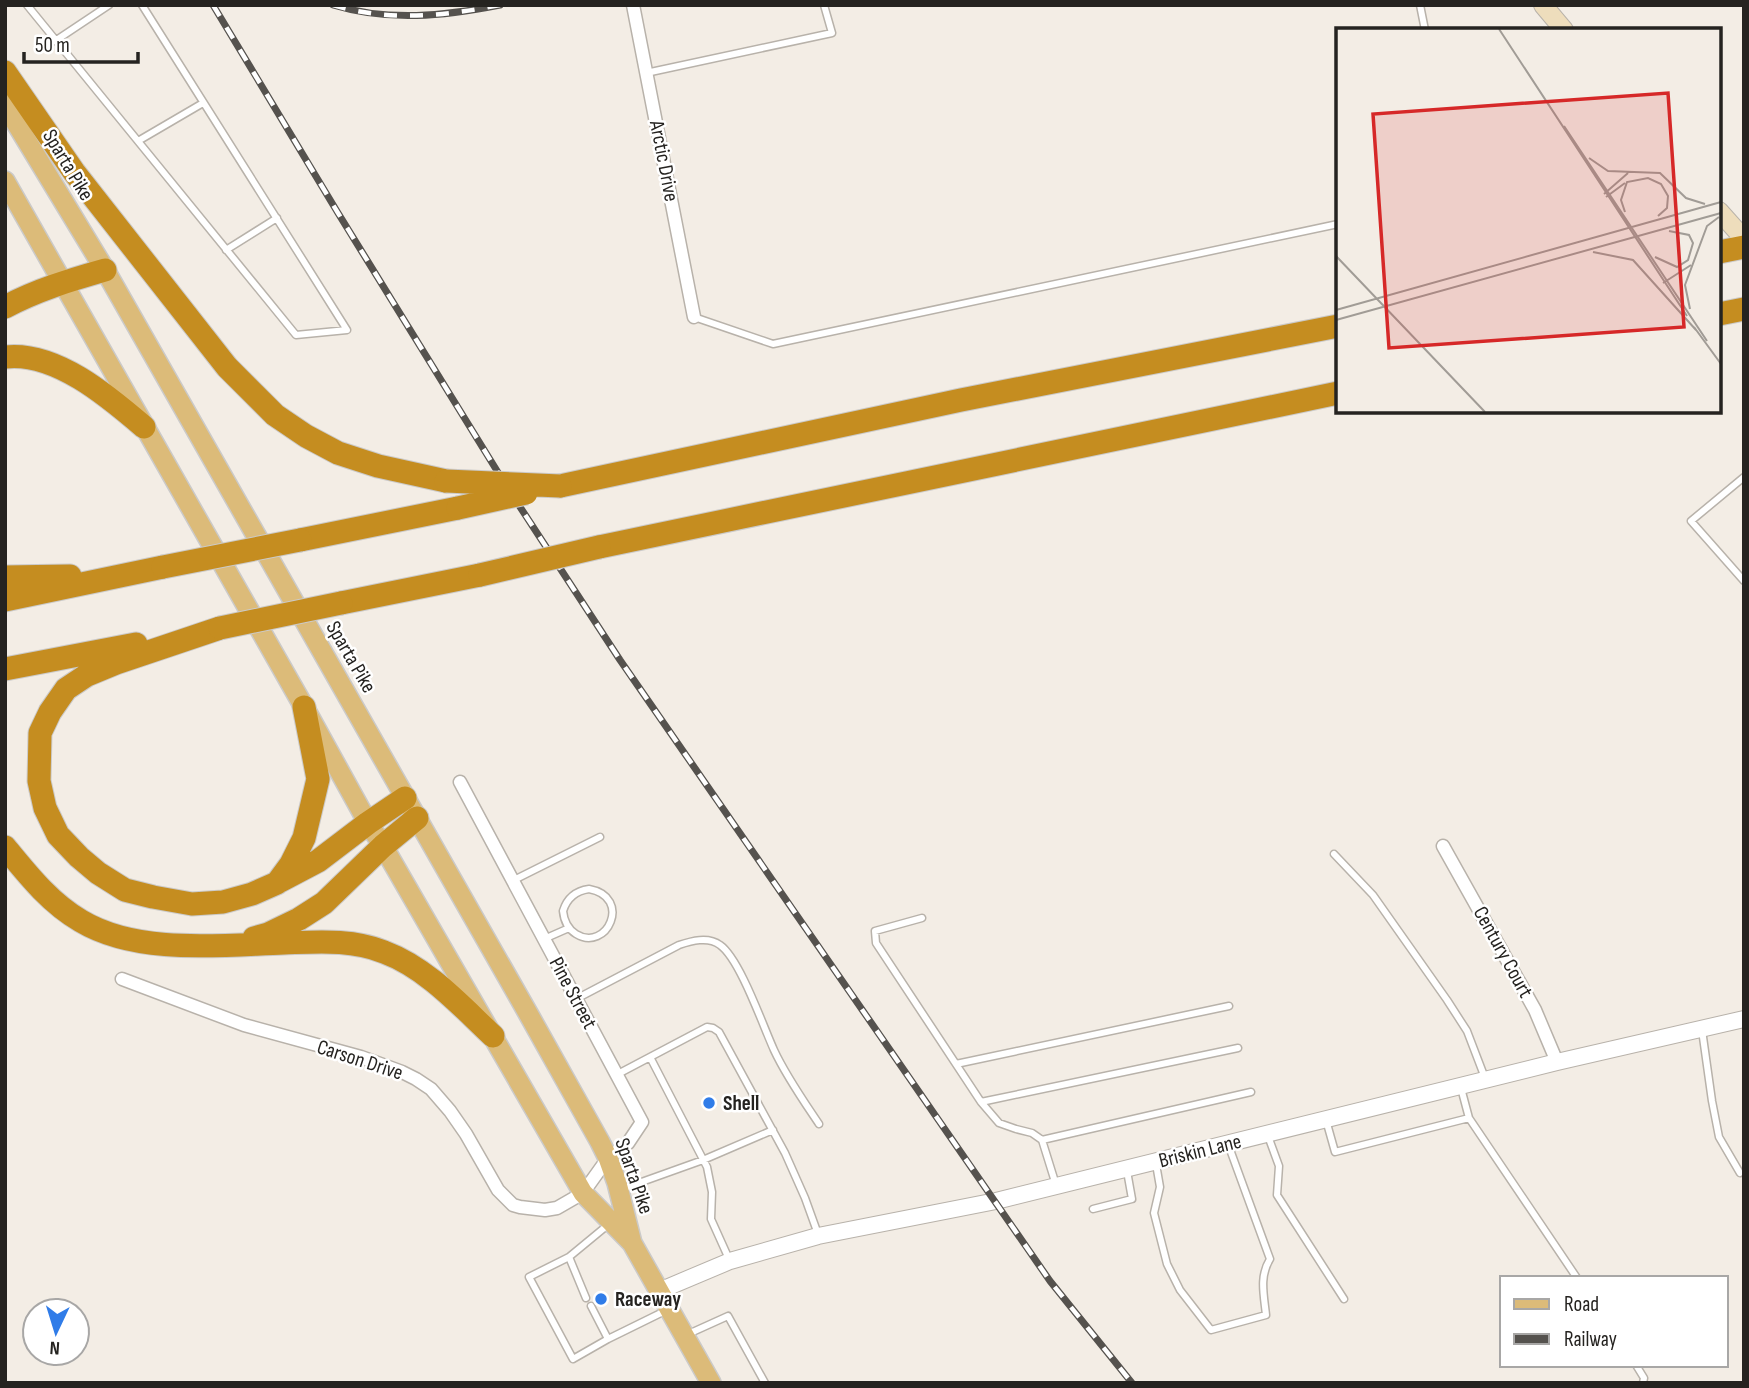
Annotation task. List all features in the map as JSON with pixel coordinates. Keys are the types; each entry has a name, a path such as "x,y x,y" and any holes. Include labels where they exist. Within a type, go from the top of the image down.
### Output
{"highway":[{"path":"5,72 82,182 227,367 275,415 338,453 378,466 446,481 560,486"},
{"path":"1721,252 1744,247"},
{"path":"5,307 64,282 104,270"},
{"path":"1721,314 1744,309"},
{"path":"5,600 458,508 961,400 1336,326"},
{"path":"5,356 17,355 43,361 74,374 104,393 144,426"},
{"path":"5,669 480,575 599,547 1336,393"},
{"path":"5,577 68,576 163,567"},
{"path":"220,628 87,675 66,689 50,712 40,733 38,781 44,808 58,835 79,857 125,890 192,904 223,902 252,894 318,862 405,798"},
{"path":"277,883 291,864 304,838 317,779 304,707"},
{"path":"234,944 279,929 324,903 383,846 417,818"},
{"path":"5,847 37,886 57,905 80,921 103,932 128,939 181,946 325,942 354,944 384,951 432,980 493,1036"}],"main road":[{"path":"1543,5 1562,28"},
{"name":"Sparta Pike","path":"5,105 104,270 523,1003 608,1158 632,1243 710,1383"},
{"name":"Sparta Pike","path":"5,180 368,823 583,1194 632,1243"},
{"path":"1721,213 1744,239"}],"street":[{"name":"Arctic Drive","path":"633,5 694,317"},
{"name":"Pine Street","path":"460,782 642,1122 628,1143 608,1158 583,1194"},
{"name":"Century Court","path":"1443,846 1535,1010 1557,1062"},
{"name":"Carson Drive","path":"122,979 244,1025 360,1057 416,1079 431,1088 450,1111 498,1190 513,1205 545,1210 557,1208 583,1194"},
{"name":"Briskin Lane","path":"664,1300 730,1261 818,1236 996,1201 1557,1062 1744,1019"}],"lane":[{"path":"26,5 296,335 347,330 142,5"},
{"path":"55,41 109,5"},
{"path":"646,73 832,33 824,5"},
{"path":"1420,5 1426,28"},
{"path":"138,141 203,103"},
{"path":"226,250 277,218"},
{"path":"694,317 773,344 1336,223"},
{"path":"1744,477 1691,521 1744,581"},
{"path":"512,881 600,837"},
{"path":"1334,855 1373,895 1447,1000 1467,1031 1486,1080"},
{"path":"596,890 607,898 611,905 612,920 603,933 581,937 569,928 563,911 576,892 596,890"},
{"path":"922,918 875,931 876,943 999,1124 1032,1133 1042,1140 1057,1186"},
{"path":"544,939 569,928"},
{"path":"576,999 692,940 719,944 741,976 775,1053 819,1124"},
{"path":"956,1064 1229,1006"},
{"path":"616,1075 707,1027 719,1032 785,1153 818,1236"},
{"path":"1702,1030 1719,1137 1740,1173"},
{"path":"982,1102 1238,1048"},
{"path":"650,1057 707,1167 712,1192 711,1219 730,1261"},
{"path":"1460,1086 1469,1118 1576,1276"},
{"path":"1042,1140 1251,1092"},
{"path":"1325,1120 1335,1152 1469,1118"},
{"path":"618,1190 703,1160 773,1130"},
{"path":"1267,1134 1279,1166 1277,1195 1344,1299"},
{"path":"1155,1162 1160,1187 1154,1213 1167,1264 1180,1290 1211,1330 1266,1315 1262,1279 1264,1268 1270,1259 1228,1144"},
{"path":"1093,1209 1132,1199 1126,1169"},
{"path":"611,1222 569,1257 529,1277 573,1359 608,1339 664,1300"},
{"path":"569,1257 586,1298"},
{"path":"591,1306 608,1339"},
{"path":"684,1335 728,1316 765,1383"},
{"path":"1637,1367 1644,1378 1643,1383"}],"railway":[{"path":"213,5 507,487 620,660 1050,1281 1132,1383"},
{"path":"333,5 375,14 416,16 500,5"}],"place":[{"name":"Shell","path":"709,1103"},
{"name":"Raceway","path":"601,1299"}]}
